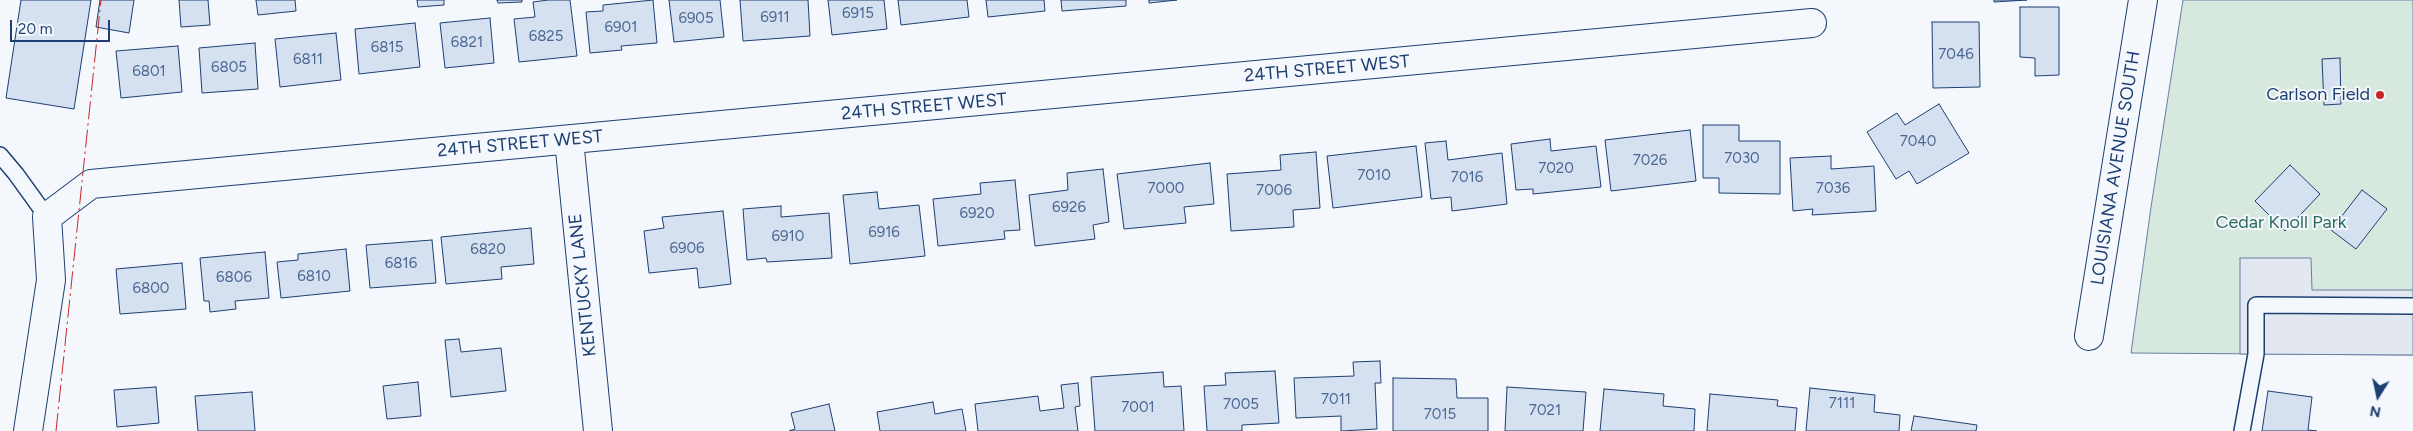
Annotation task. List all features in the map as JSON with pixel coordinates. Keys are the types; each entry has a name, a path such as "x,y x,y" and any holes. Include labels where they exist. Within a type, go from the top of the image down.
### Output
{"street":[{"name":"LOUISIANA AVENUE SOUTH","path":"2089,336 2143,0"},
{"name":"24TH STREET WEST","path":"47,217 91,184 1812,23"},
{"name":"KENTUCKY LANE","path":"568,140 598,431"},
{"path":"28,431 51,280 47,217"}],"lane":[{"path":"0,156 16,174 47,217"},
{"path":"2242,431 2256,354 2256,305 2413,306"}],"green space":[{"name":"Cedar Knoll Park","path":"2183,0 2413,0 2413,355 2131,353"}],"shaded area":[{"path":"2240,258 2311,258 2312,290 2413,290 2413,355 2240,354"}],"building":[{"path":"21,0 91,0 74,109 6,98"},
{"path":"100,0 134,0 129,33 96,27"},
{"path":"179,0 208,0 210,25 181,27"},
{"path":"256,0 295,0 296,11 258,15"},
{"path":"417,0 444,0 444,5 418,7"},
{"path":"497,0 522,0 522,2 498,3"},
{"path":"570,0 577,56 519,62 514,19 535,17 533,2"},
{"path":"653,0 657,43 621,46 622,50 590,53 586,12 603,11 603,5"},
{"path":"669,0 720,0 724,37 674,42"},
{"path":"740,0 808,0 810,36 743,41"},
{"path":"828,0 884,0 887,29 832,35"},
{"path":"898,0 967,0 969,17 901,25"},
{"path":"986,0 1044,0 1045,11 988,17"},
{"path":"1061,0 1126,0 1126,6 1062,11"},
{"path":"1149,0 1177,0 1149,3"},
{"path":"1994,0 2027,0 1994,2"},
{"path":"2020,7 2059,7 2059,75 2035,76 2035,58 2020,57"},
{"path":"490,18 494,63 445,68 440,23"},
{"path":"1932,22 1979,22 1980,87 1933,88"},
{"path":"415,23 420,67 359,74 355,29"},
{"path":"336,33 341,80 280,87 275,39"},
{"path":"255,43 258,89 202,93 199,48"},
{"path":"178,46 182,92 121,98 116,51"},
{"path":"2340,58 2341,104 2324,105 2322,59"},
{"path":"1939,104 1969,153 1917,184 1909,171 1896,179 1867,132 1897,113 1905,125"},
{"path":"1703,125 1739,125 1739,141 1780,141 1780,194 1719,193 1719,178 1703,178"},
{"path":"1690,130 1696,181 1611,191 1605,140"},
{"path":"1550,139 1551,151 1596,146 1601,187 1533,194 1533,189 1516,190 1511,144"},
{"path":"1446,141 1448,160 1502,153 1507,204 1452,211 1451,197 1431,199 1425,143"},
{"path":"1416,146 1422,197 1333,208 1327,156"},
{"path":"1316,152 1320,208 1293,210 1294,227 1231,231 1227,174 1281,170 1280,155"},
{"path":"1831,156 1831,169 1874,166 1876,211 1812,215 1813,209 1793,211 1790,158"},
{"path":"1210,163 1214,204 1184,207 1186,223 1124,229 1117,174"},
{"path":"2290,165 2320,194 2285,231 2255,201"},
{"path":"1103,169 1109,222 1093,225 1095,239 1035,246 1029,195 1068,190 1067,173"},
{"path":"1015,180 1020,230 1004,231 1005,239 938,246 933,199 981,194 980,183"},
{"path":"2362,190 2387,209 2356,249 2331,230"},
{"path":"877,192 879,209 919,205 925,256 850,264 843,195"},
{"path":"781,206 781,217 829,213 832,258 767,262 766,258 747,260 743,209"},
{"path":"723,211 731,284 699,288 697,268 649,273 644,231 664,228 662,217"},
{"path":"531,228 534,264 501,267 502,279 446,284 441,237"},
{"path":"432,240 436,283 370,288 366,245"},
{"path":"346,249 350,291 281,298 277,262 298,260 298,254"},
{"path":"265,252 269,298 235,301 236,309 210,312 209,301 204,301 200,258"},
{"path":"182,263 186,309 120,314 116,269"},
{"path":"459,339 461,352 501,348 506,391 451,397 445,340"},
{"path":"1380,361 1381,383 1375,383 1377,429 1341,431 1341,416 1296,418 1294,378 1354,376 1353,362"},
{"path":"1275,371 1279,423 1242,425 1242,431 1207,431 1204,386 1226,385 1225,373"},
{"path":"1163,372 1164,387 1181,386 1184,431 1095,431 1091,377"},
{"path":"1393,378 1456,379 1457,398 1488,398 1488,431 1393,431"},
{"path":"418,382 421,416 387,419 383,386"},
{"path":"1078,383 1080,406 1075,407 1078,431 978,431 975,404 1038,396 1040,411 1064,408 1061,385"},
{"path":"156,387 159,423 117,427 114,390"},
{"path":"1507,387 1586,392 1583,431 1505,431"},
{"path":"1810,388 1875,395 1874,412 1900,415 1899,431 1806,431"},
{"path":"1604,389 1664,394 1663,406 1695,409 1694,431 1600,431"},
{"path":"2268,391 2312,397 2308,430 2317,431 2262,431"},
{"path":"252,392 255,431 198,431 195,396"},
{"path":"1710,394 1778,400 1777,406 1797,408 1795,431 1707,431"},
{"path":"933,402 935,414 962,409 966,431 880,431 877,412"},
{"path":"829,404 835,431 789,431 795,429 791,413"},
{"path":"1914,416 1977,425 1976,431 1911,431"}],"power":[{"path":"56,431 101,0"}],"place":[{"name":"Carlson Field","path":"2380,95"}]}
